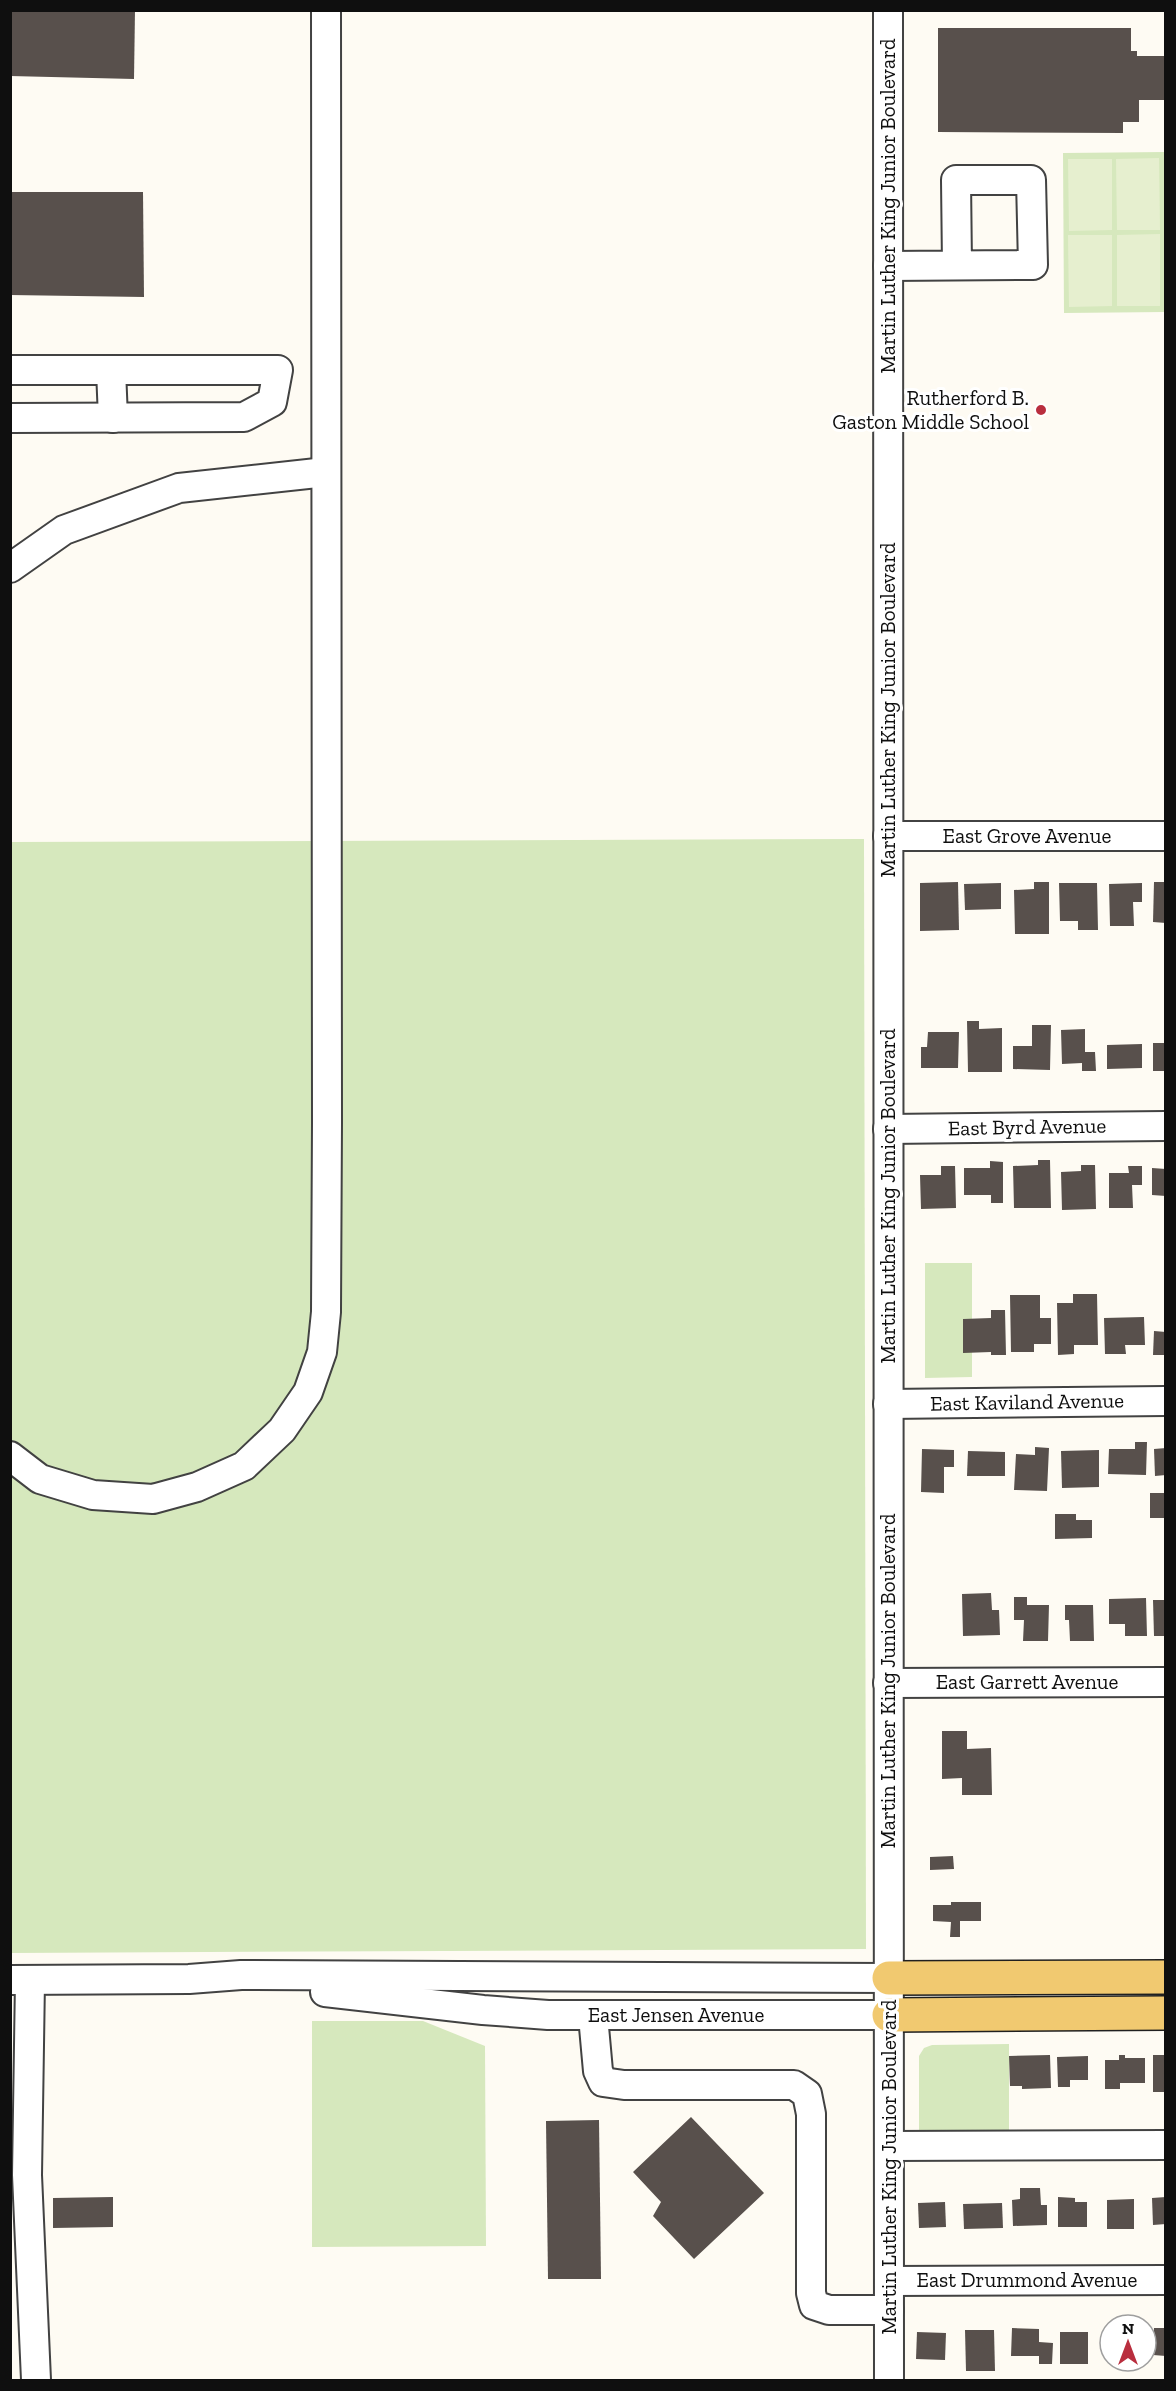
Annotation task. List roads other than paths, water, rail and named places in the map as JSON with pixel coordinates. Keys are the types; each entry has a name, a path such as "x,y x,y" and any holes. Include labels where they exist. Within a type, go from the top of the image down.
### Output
{"main road":[{"name":"East Jensen Avenue","path":"889,1978 1166,1977"},
{"name":"East Jensen Avenue","path":"889,2015 1166,2013"}],"street":[{"path":"10,1456 40,1479 93,1496 153,1499 197,1487 244,1466 282,1430 308,1392 322,1352 326,1312 327,1253 326,10"},
{"name":"Martin Luther King Junior Boulevard","path":"888,10 889,2380"},
{"path":"888,266 957,265"},
{"path":"10,370 278,370 272,402 244,417 10,418"},
{"path":"111,370 113,418"},
{"path":"10,568 64,530 179,488 326,472"},
{"name":"East Grove Avenue","path":"888,836 1166,836"},
{"name":"East Byrd Avenue","path":"888,1129 1166,1126"},
{"name":"East Kaviland Avenue","path":"888,1404 1166,1401"},
{"name":"East Garrett Avenue","path":"888,1683 1166,1682"},
{"name":"East Jensen Avenue","path":"20,1980 189,1979 241,1975 889,1978"},
{"name":"East Jensen Avenue","path":"189,1979 252,1988 375,1996 511,2013 593,2016 889,2015"},
{"path":"20,1980 36,2380"},
{"path":"593,2016 598,2071 603,2082 624,2085 794,2085 807,2094 811,2114 811,2293 814,2305 829,2310 889,2310"},
{"path":"889,2146 1166,2145"},
{"name":"East Drummond Avenue","path":"889,2281 1166,2280"}],"place":[{"name":"Rutherford B. Gaston Middle School","path":"1041,410"}]}
